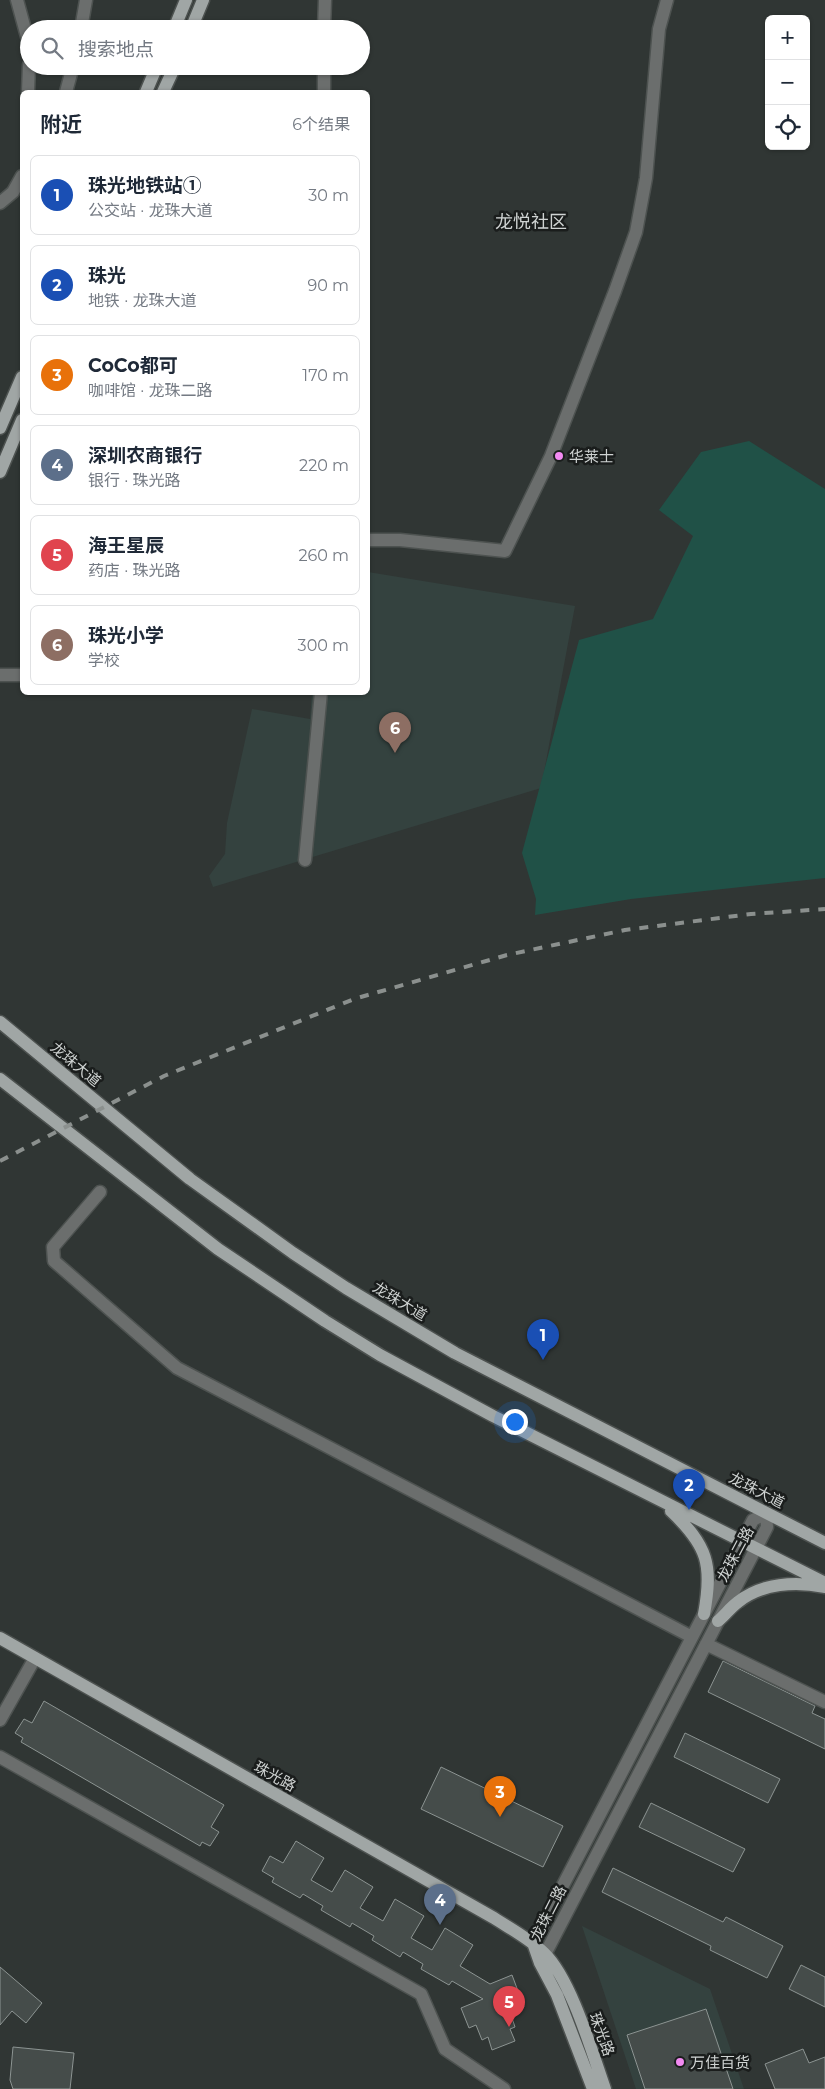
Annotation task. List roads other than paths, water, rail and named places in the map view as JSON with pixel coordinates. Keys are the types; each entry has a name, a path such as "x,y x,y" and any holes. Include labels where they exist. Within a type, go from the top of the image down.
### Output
{"main road":[{"path":"178,20 186,0"},
{"path":"195,20 203,0"},
{"path":"147,90 153,75"},
{"path":"164,90 171,75"},
{"path":"0,428 20,382"},
{"path":"0,472 20,425"},
{"name":"龙珠大道","path":"0,1022 190,1179 286,1248 346,1288 455,1352 825,1543"},
{"path":"0,1079 218,1248 325,1321 444,1391 825,1583"},
{"path":"662,1502 684,1522 698,1541 708,1564 709,1586 704,1614"},
{"path":"718,1621 738,1602 759,1590 784,1584 812,1585 825,1588"},
{"name":"珠光路","path":"0,1638 494,1918 534,1943 543,1959 592,2089"},
{"name":"珠光路","path":"543,1959 568,1989 605,2089"}],"street":[{"path":"17,0 22,20"},
{"path":"83,20 86,0"},
{"path":"324,0 324,20"},
{"path":"370,540 400,540 505,551 551,456 616,291 636,232 646,178 659,29 667,0"},
{"path":"28,90 29,75"},
{"path":"67,90 71,75"},
{"path":"324,75 324,90"},
{"path":"0,203 12,192 20,179"},
{"path":"0,675 20,675"},
{"path":"305,860 321,695"},
{"path":"100,1192 54,1247 54,1261 177,1368 692,1637"},
{"name":"龙珠二路","path":"534,1943 753,1520 766,1513 767,1527 543,1959"},
{"path":"706,1644 825,1702"},
{"path":"0,1720 34,1658"},
{"path":"0,1757 421,1994 445,2049 504,2089"}],"railway":[{"path":"0,1161 164,1076 354,999 507,955 625,930 751,914 825,909"}],"place":[{"name":"华莱士","path":"559,456"},
{"name":"珠光小学","path":"395,753"},
{"name":"珠光地铁站①","path":"543,1360"},
{"name":"珠光","path":"689,1510"},
{"name":"CoCo都可","path":"500,1817"},
{"name":"深圳农商银行","path":"440,1925"},
{"name":"海王星辰","path":"509,2027"},
{"name":"万佳百货","path":"680,2062"}],"district":[{"name":"龙悦社区","path":"531,222"}]}
